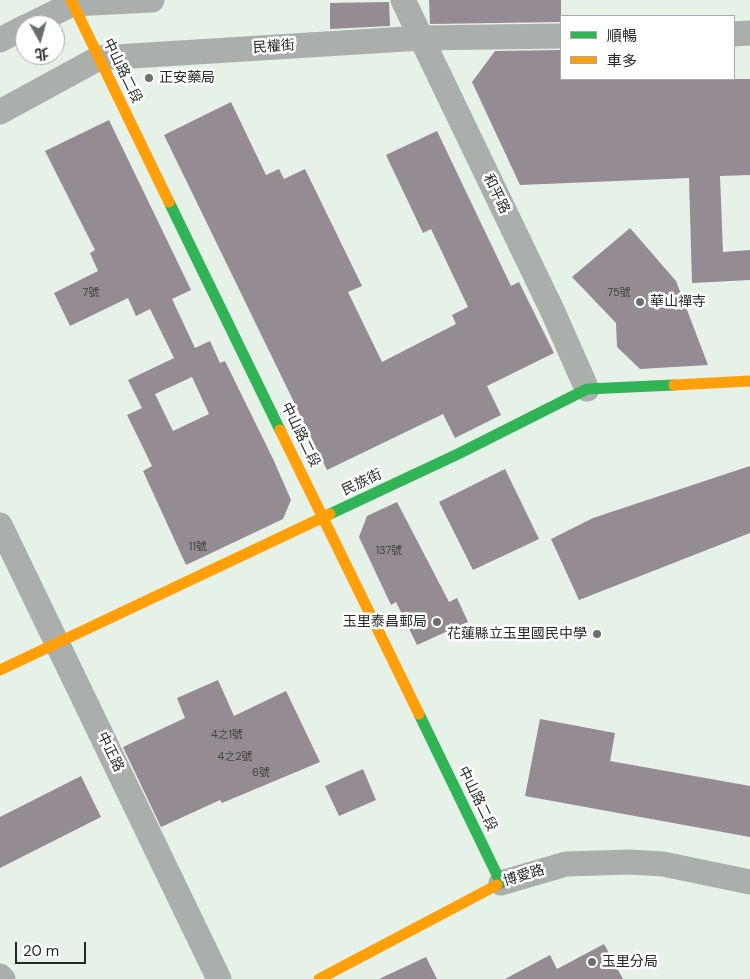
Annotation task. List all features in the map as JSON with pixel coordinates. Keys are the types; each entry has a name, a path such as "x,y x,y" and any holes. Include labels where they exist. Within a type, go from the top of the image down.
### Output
{"street":[{"path":"48,15 72,2 152,0"},
{"name":"和平路","path":"403,0 553,312 587,389"},
{"name":"中山路二段","path":"72,2 501,882"},
{"path":"0,40 15,33"},
{"path":"735,34 750,33"},
{"name":"民權街","path":"0,112 99,58 422,38 560,36"},
{"name":"民族街","path":"0,670 324,518 587,389 750,381"},
{"name":"中正路","path":"0,525 219,979"},
{"name":"博愛路","path":"319,979 501,882 566,864 630,862 663,864 750,882"}],"building":[{"path":"429,0 561,0 560,22 430,24"},
{"path":"389,2 390,26 330,29 330,3"},
{"path":"560,50 560,80 750,79 750,175 720,176 723,252 750,250 750,280 692,283 689,178 520,185 472,82 495,51"},
{"path":"231,102 266,175 279,169 284,179 305,169 362,286 348,292 382,362 456,324 452,315 468,307 431,229 423,233 386,155 437,131 511,286 519,282 554,353 487,386 501,415 455,438 443,414 327,470 164,135"},
{"path":"109,120 191,290 172,299 195,348 210,341 220,363 225,361 274,461 291,500 283,519 186,565 143,471 152,466 127,415 142,408 128,380 174,358 150,309 136,316 128,298 70,326 54,293 98,271 90,253 95,250 45,151","holes":["192,377 209,414 173,431 155,394"]},
{"name":"華山禪寺","path":"630,228 676,281 708,365 640,369 617,347 616,323 572,277"},
{"path":"750,466 750,533 579,600 551,539 593,518"},
{"path":"505,469 539,539 473,570 439,502"},
{"path":"397,502 449,602 457,598 468,622 417,645 396,602 391,605 359,537 367,516"},
{"path":"218,680 234,716 286,691 320,762 222,803 220,800 161,827 123,747 185,718 177,698"},
{"path":"540,719 615,733 610,761 750,786 750,837 525,796"},
{"path":"363,769 376,800 339,816 325,786"},
{"path":"81,776 101,817 0,868 0,817"},
{"name":"玉里分局","path":"604,944 623,979 505,979 550,955 557,969"},
{"path":"426,957 437,979 379,979"}],"traffic: fast":[{"path":"169,202 280,430"},
{"path":"330,514 458,454 587,389 674,385"},
{"path":"419,714 501,883 497,885"}],"traffic: slow":[{"path":"71,0 169,202"},
{"path":"674,385 750,381"},
{"path":"280,430 419,714"},
{"path":"0,670 330,514"},
{"path":"319,979 497,885"}],"place":[{"name":"正安藥局","path":"149,78"},
{"name":"華山禪寺","path":"640,302"},
{"name":"玉里泰昌郵局","path":"437,622"},
{"name":"花蓮縣立玉里國民中學","path":"597,634"},
{"name":"玉里分局","path":"592,962"}]}
